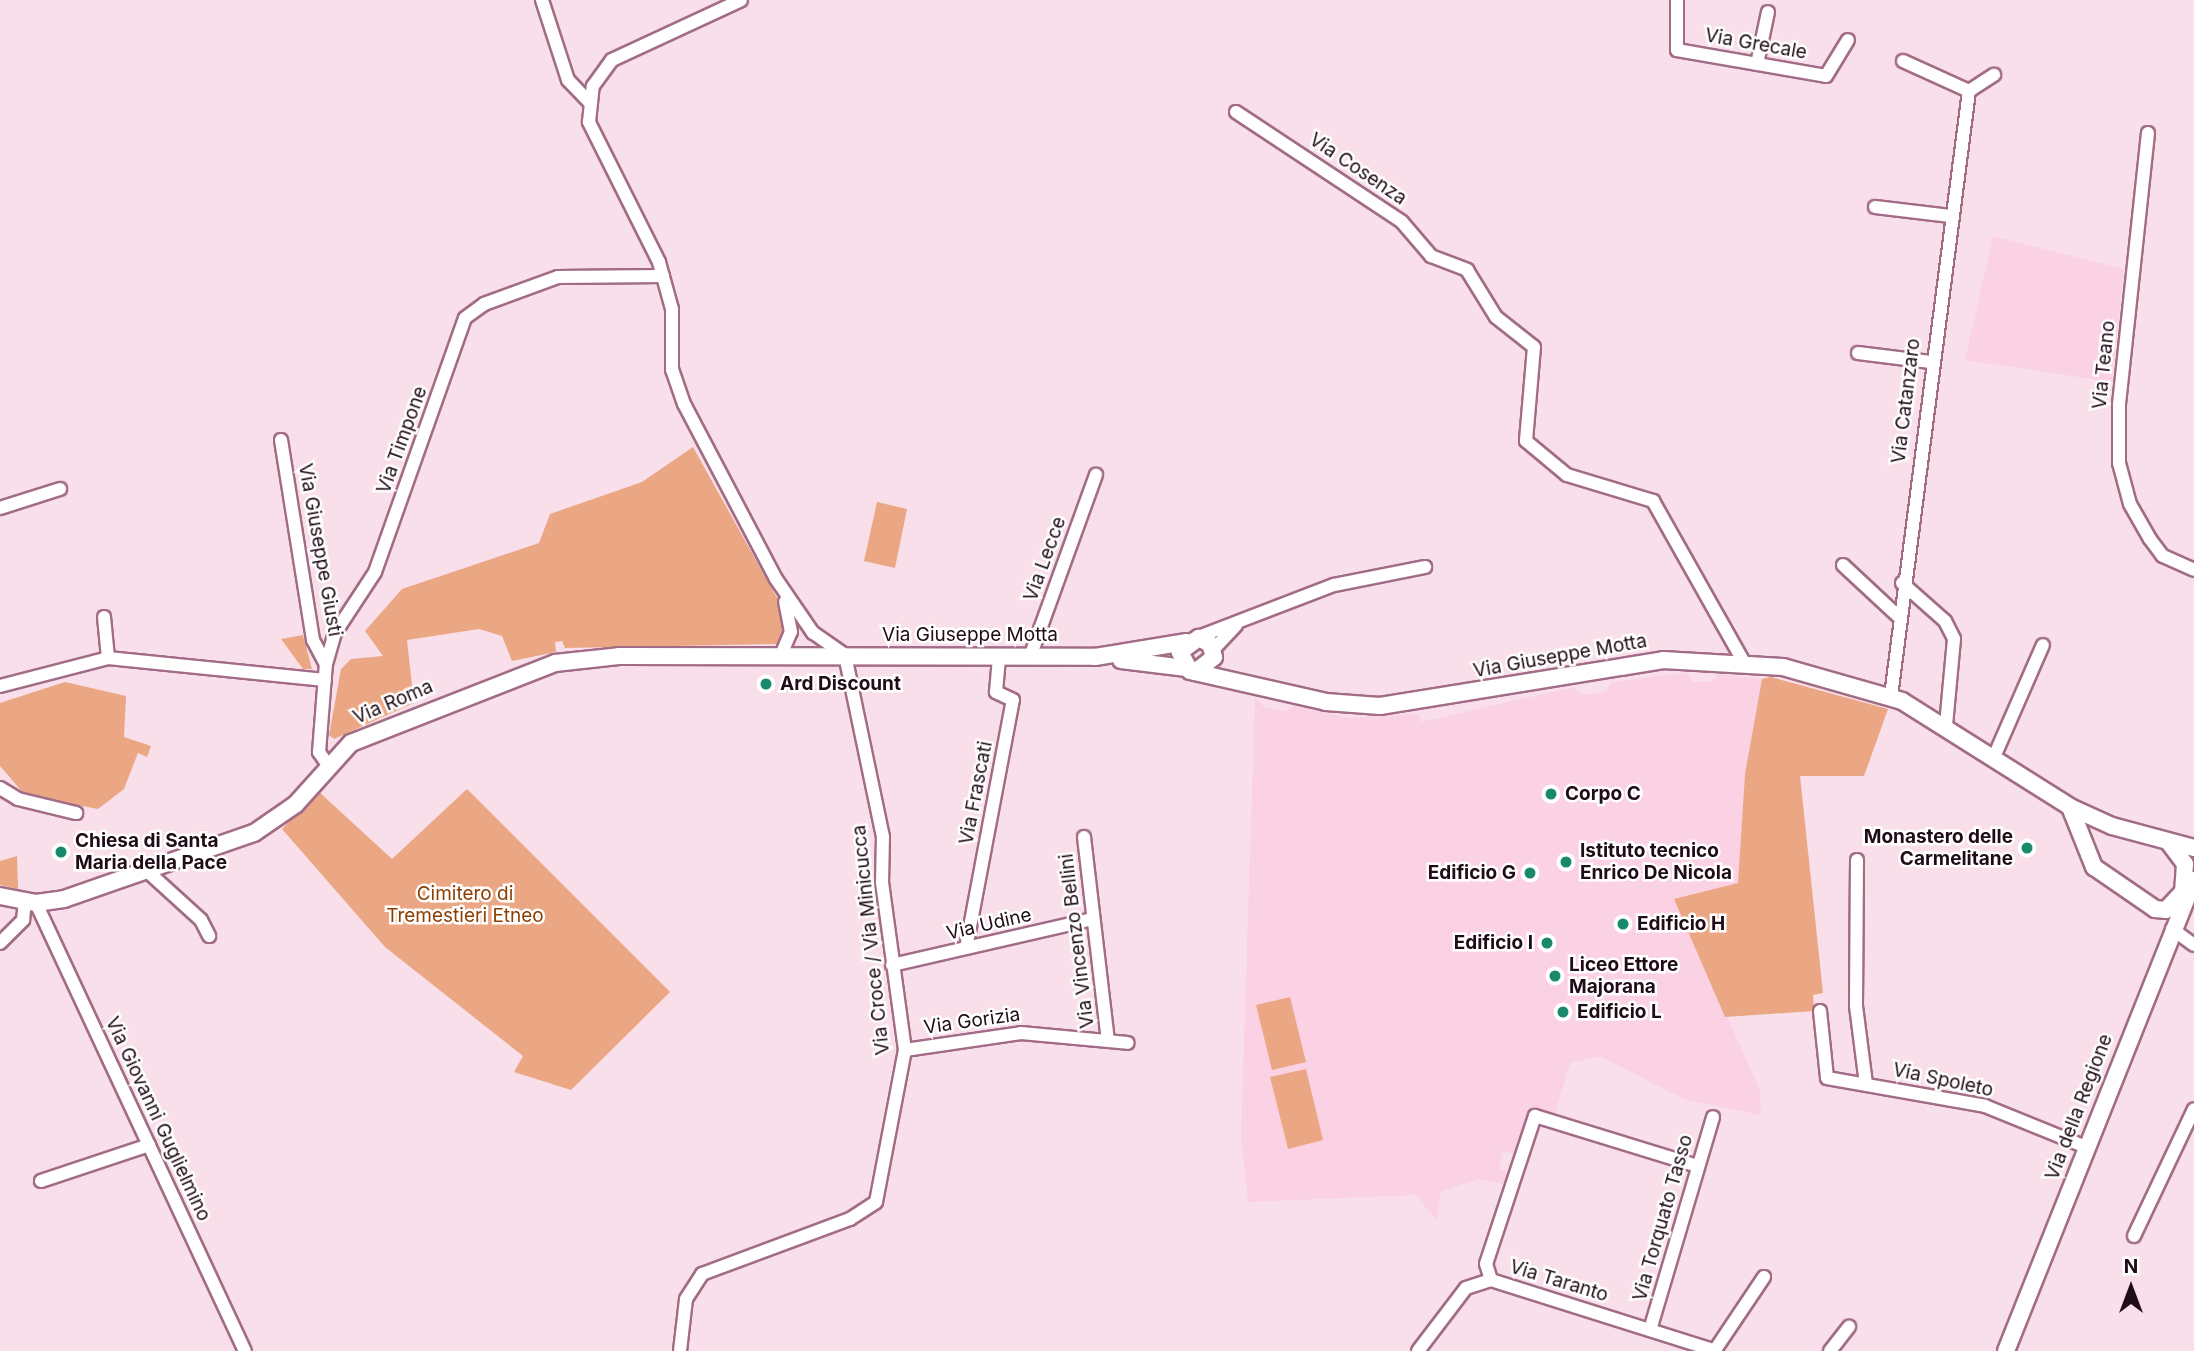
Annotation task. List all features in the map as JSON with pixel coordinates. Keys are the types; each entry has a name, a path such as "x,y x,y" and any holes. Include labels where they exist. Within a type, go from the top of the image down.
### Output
{"main road":[{"path":"1189,640 1180,652 1190,671"},
{"path":"1095,657 1189,640 1213,653 1228,674 1276,690"},
{"path":"1190,671 1208,668 1213,653"},
{"name":"Via Giuseppe Motta","path":"845,655 1095,657"},
{"name":"Via Roma","path":"31,902 146,870 270,825 328,765 372,731 533,668 619,656 845,655"},
{"path":"1095,657 1190,671 1276,690"},
{"name":"Via Giuseppe Motta","path":"1276,690 1380,706 1610,666 1743,661 1891,696 1946,725 2070,807 2112,826 2194,848"},
{"path":"2070,807 2094,867 2155,909 2165,923 2156,965"},
{"path":"2094,867 2088,843 2112,826"},
{"path":"2155,909 2166,910 2190,884 2185,864 2171,844"},
{"name":"Via della Regione","path":"2006,1351 2190,884"},
{"path":"0,896 31,902"}],"street":[{"path":"542,0 568,80 589,102"},
{"path":"741,0 622,53 601,73 589,102 593,136 663,276 673,309 677,389 776,579 813,633 845,655"},
{"name":"Via Grecale","path":"1677,0 1677,50 1826,76 1848,40"},
{"path":"1756,64 1769,12"},
{"path":"1903,61 1969,91 1994,75"},
{"name":"Via Catanzaro","path":"1891,696 1902,583 1930,362 1969,91"},
{"name":"Via Cosenza","path":"1236,112 1402,222 1431,256 1467,270 1496,317 1534,347 1526,442 1567,475 1653,501 1743,661"},
{"name":"Via Teano","path":"2148,133 2119,405 2119,463 2130,504 2150,539 2163,556 2194,570"},
{"path":"1875,207 1950,216"},
{"name":"Via Timpone","path":"328,765 319,751 326,664 335,633 375,572 466,318 484,304 558,277 663,276"},
{"path":"1858,353 1930,362"},
{"name":"Via Giuseppe Giusti","path":"281,440 313,640 326,664"},
{"name":"Via Lecce","path":"1030,657 1096,475"},
{"path":"0,508 60,489"},
{"path":"1843,565 1900,618"},
{"path":"1189,640 1334,585 1425,567"},
{"path":"776,579 808,655"},
{"path":"1902,583 1945,621 1954,639 1953,702 1946,725"},
{"path":"104,617 108,658"},
{"path":"781,655 790,617"},
{"path":"1213,653 1244,618"},
{"path":"808,655 813,633"},
{"path":"1994,757 2043,645"},
{"name":"Via Croce / Via Minicucca","path":"680,1351 686,1298 702,1274 850,1219 876,1202 905,1050 892,965 883,837 845,655"},
{"name":"Via Frascati","path":"967,948 1013,700 996,692 999,656"},
{"path":"0,686 108,658 325,680"},
{"path":"0,788 18,799 76,813"},
{"name":"Via Vincenzo Bellini","path":"1084,837 1108,1041"},
{"path":"1857,860 1856,1006 1866,1084"},
{"path":"146,870 201,920 209,936"},
{"path":"0,943 23,920 31,902"},
{"name":"Via Giovanni Guglielmino","path":"31,902 245,1351"},
{"name":"Via Udine","path":"892,965 1093,919"},
{"path":"2172,929 2194,944"},
{"name":"Via Spoleto","path":"1820,1011 1827,1078 1985,1106 2086,1147"},
{"name":"Via Gorizia","path":"905,1050 1021,1033 1128,1043"},
{"path":"2134,1236 2194,1109"},
{"path":"1491,1280 1486,1264 1535,1116 1698,1166"},
{"name":"Via Torquato Tasso","path":"1650,1330 1713,1117"},
{"path":"41,1181 149,1145"},
{"path":"1716,1351 1764,1277"},
{"name":"Via Taranto","path":"1419,1351 1466,1289 1491,1280 1716,1351"},
{"path":"1830,1351 1849,1327"}],"shaded area":[{"path":"1993,236 2124,269 2112,382 1965,360"},
{"path":"1685,673 1693,682 1710,682 1718,674 1762,679 1745,774 1738,883 1674,899 1760,1090 1761,1115 1683,1099 1600,1056 1570,1063 1554,1117 1532,1106 1516,1154 1503,1151 1499,1169 1511,1172 1505,1185 1481,1179 1441,1191 1437,1220 1415,1195 1248,1202 1241,1137 1255,697 1264,707 1284,711 1295,706 1347,718 1419,714 1421,722 1574,687 1582,695 1606,692 1612,682"}],"green space":[{"path":"693,447 777,598 787,623 778,644 565,648 562,641 555,642 556,652 512,661 502,636 479,629 407,640 414,703 334,739 329,735 341,669 351,659 383,656 365,631 402,589 539,543 550,514 642,482"},
{"path":"877,502 907,509 895,568 864,561"},
{"path":"303,635 312,669 303,669 281,639"},
{"path":"1771,677 1888,709 1864,776 1800,776 1823,993 1813,995 1814,1011 1725,1017 1674,899 1738,883 1745,774 1762,679"},
{"path":"65,682 126,696 124,737 151,746 147,757 138,753 124,789 98,809 25,795 0,766 0,703"},
{"name":"Cimitero di Tremestieri Etneo","path":"467,789 670,992 571,1090 514,1072 523,1056 385,947 282,829 318,791 392,859"},
{"path":"17,856 18,889 0,885 0,861"},
{"path":"1290,997 1306,1062 1272,1070 1256,1005"},
{"path":"1306,1069 1323,1140 1288,1149 1270,1077"}],"place":[{"name":"Ard Discount","path":"766,684"},
{"name":"Corpo C","path":"1551,794"},
{"name":"Monastero delle Carmelitane","path":"2027,848"},
{"name":"Chiesa di Santa Maria della Pace","path":"61,852"},
{"name":"Istituto tecnico Enrico De Nicola","path":"1566,862"},
{"name":"Edificio G","path":"1530,873"},
{"name":"Edificio H","path":"1623,924"},
{"name":"Edificio I","path":"1547,943"},
{"name":"Liceo Ettore Majorana","path":"1555,976"},
{"name":"Edificio L","path":"1563,1012"}]}
